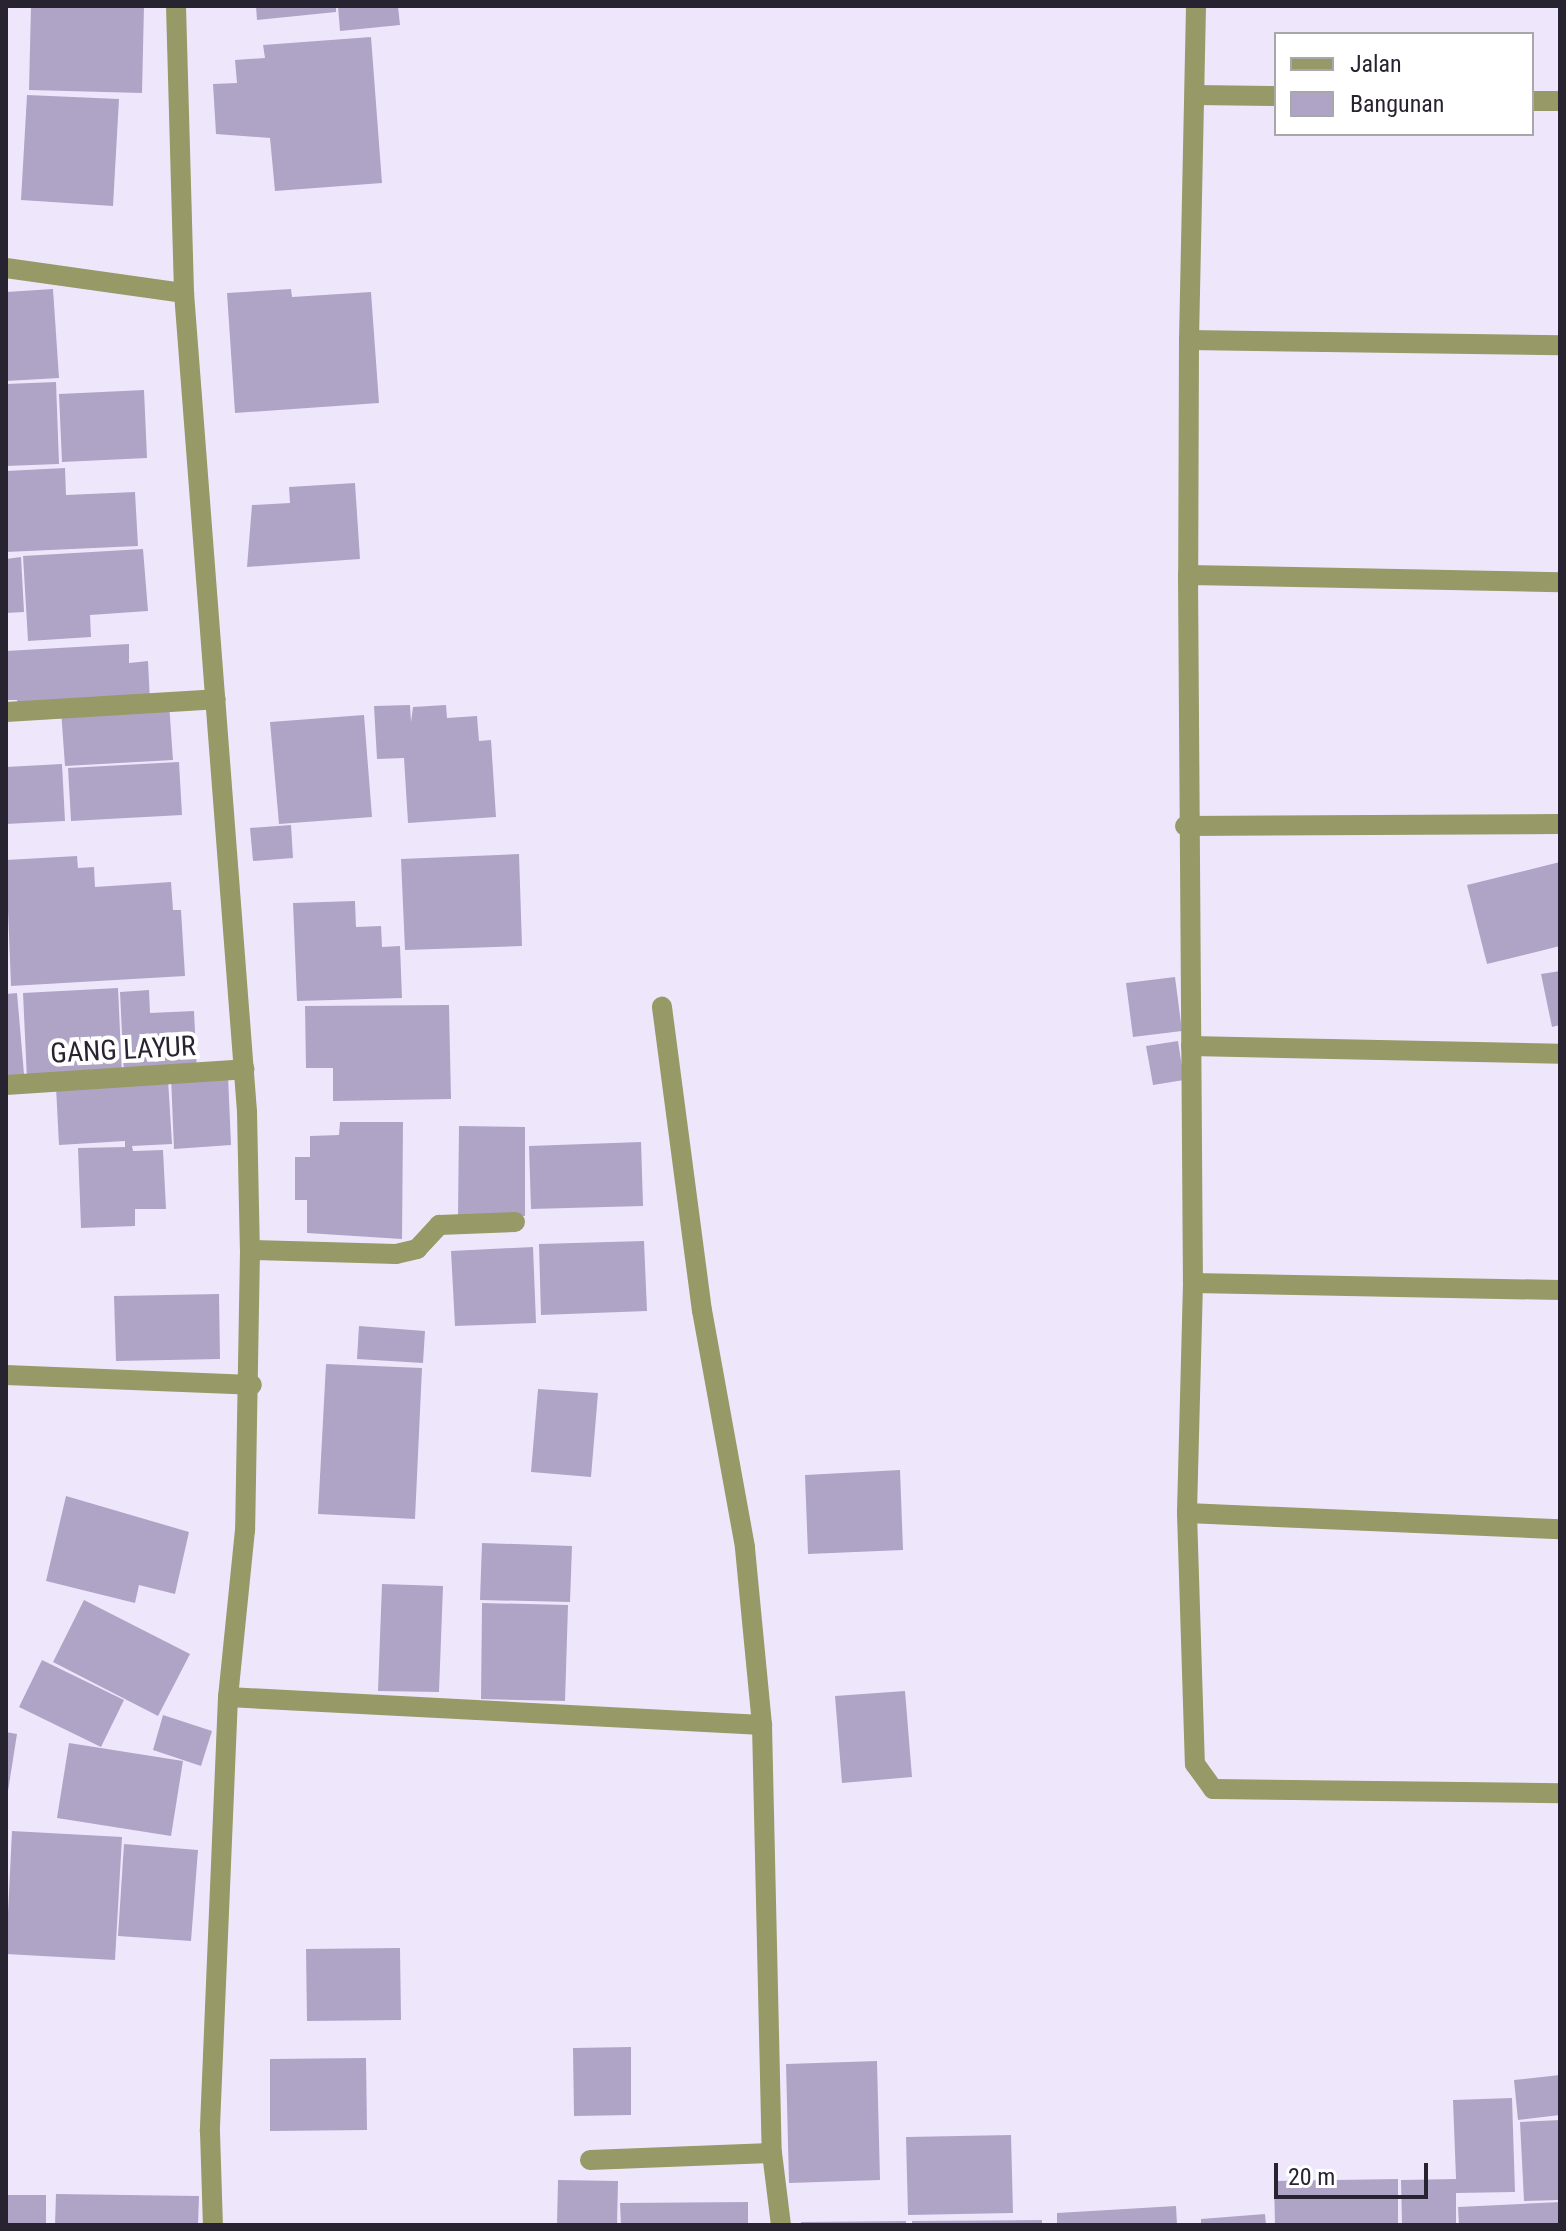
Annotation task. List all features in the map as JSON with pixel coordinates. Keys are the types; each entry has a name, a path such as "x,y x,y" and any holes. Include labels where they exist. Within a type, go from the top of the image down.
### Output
{"street":[{"path":"176,6 184,293 244,1069 250,1250 252,1385 228,1697 210,2132 213,2225"},
{"path":"1196,6 1189,340 1185,826 1193,1283 1187,1513 1195,1764 1213,1789 1560,1793"},
{"path":"1195,95 1274,96"},
{"path":"1534,101 1560,101"},
{"path":"6,268 184,293"},
{"path":"1189,340 1560,345"},
{"path":"1188,575 1560,582"},
{"path":"6,712 216,699"},
{"path":"1185,826 1560,824"},
{"path":"662,1007 702,1311 745,1547 762,1725 772,2153 781,2225"},
{"path":"1191,1046 1560,1054"},
{"name":"GANG LAYUR","path":"6,1085 244,1069"},
{"path":"250,1250 396,1254 417,1249 439,1225 515,1222"},
{"path":"1193,1283 1560,1290"},
{"path":"6,1375 252,1385"},
{"path":"1187,1513 1560,1529"},
{"path":"228,1697 762,1725"},
{"path":"590,2160 772,2153"}],"building":[{"path":"31,6 144,6 142,93 29,90"},
{"path":"256,6 336,6 336,12 257,20"},
{"path":"338,6 398,6 400,25 340,31"},
{"path":"371,37 382,183 275,191 270,138 216,134 213,84 237,83 235,60 265,58 263,45"},
{"path":"27,95 119,99 113,206 21,200"},
{"path":"53,289 59,378 6,381 6,292"},
{"path":"291,289 292,297 371,292 379,403 235,413 227,293"},
{"path":"56,382 59,464 6,466 6,384"},
{"path":"144,390 147,458 62,462 59,394"},
{"path":"65,468 66,495 135,492 138,546 6,552 6,471"},
{"path":"355,483 360,559 247,567 252,505 290,503 289,487"},
{"path":"143,549 148,611 90,615 91,637 28,641 23,556"},
{"path":"21,557 24,612 6,613 6,559"},
{"path":"129,644 129,663 148,661 150,702 18,710 17,700 6,700 6,651"},
{"path":"169,703 173,760 65,766 61,710"},
{"path":"410,705 411,722 413,707 446,705 447,718 477,716 479,741 491,740 496,817 408,823 404,758 377,759 374,706"},
{"path":"364,715 372,817 279,824 270,722"},
{"path":"179,762 182,815 71,821 68,768"},
{"path":"62,764 65,821 6,824 6,767"},
{"path":"291,825 293,858 253,861 250,828"},
{"path":"519,854 522,946 405,950 401,859"},
{"path":"77,856 78,868 94,867 95,887 171,882 173,910 181,910 185,976 11,986 6,860"},
{"path":"1560,862 1560,946 1487,964 1467,885"},
{"path":"355,901 356,927 381,926 382,947 400,946 402,998 297,1001 293,903"},
{"path":"1560,971 1560,1025 1552,1027 1541,974"},
{"path":"1175,977 1182,1031 1133,1037 1126,983"},
{"path":"118,988 122,1075 27,1080 23,993"},
{"path":"149,990 150,1013 194,1011 197,1072 124,1075 120,992"},
{"path":"17,993 24,1074 6,1076 6,994"},
{"path":"449,1005 451,1099 333,1101 333,1068 306,1068 305,1006"},
{"path":"1178,1041 1184,1080 1153,1085 1146,1046"},
{"path":"228,1075 231,1145 174,1149 171,1077"},
{"path":"168,1079 172,1144 132,1146 133,1151 163,1150 166,1209 135,1209 135,1226 81,1228 78,1148 125,1147 125,1141 59,1145 56,1087"},
{"path":"340,1122 403,1122 402,1239 307,1233 307,1200 295,1200 295,1157 310,1157 310,1136 339,1135"},
{"path":"459,1126 525,1127 525,1216 458,1216"},
{"path":"641,1142 643,1206 531,1209 529,1146"},
{"path":"644,1241 647,1311 541,1315 539,1244"},
{"path":"533,1247 536,1323 455,1326 451,1251"},
{"path":"219,1294 220,1359 116,1361 114,1296"},
{"path":"359,1326 425,1331 423,1363 357,1359"},
{"path":"326,1364 422,1368 415,1519 318,1514"},
{"path":"538,1389 598,1393 591,1477 531,1472"},
{"path":"900,1470 903,1550 808,1554 805,1475"},
{"path":"66,1496 189,1532 175,1594 139,1585 135,1603 46,1581"},
{"path":"482,1543 572,1546 570,1602 480,1600"},
{"path":"382,1584 443,1586 439,1692 378,1691"},
{"path":"84,1600 190,1654 158,1716 53,1662"},
{"path":"482,1603 568,1605 565,1701 481,1699"},
{"path":"42,1660 124,1700 101,1747 19,1707"},
{"path":"905,1691 912,1777 842,1783 835,1696"},
{"path":"163,1715 212,1731 201,1766 153,1750"},
{"path":"6,1732 17,1734 8,1791 6,1791"},
{"path":"69,1743 183,1761 171,1836 57,1818"},
{"path":"12,1831 122,1837 115,1960 6,1954"},
{"path":"124,1844 198,1850 191,1941 118,1936"},
{"path":"400,1948 401,2020 307,2021 306,1949"},
{"path":"631,2047 631,2115 574,2116 573,2048"},
{"path":"366,2058 367,2130 270,2131 270,2059"},
{"path":"877,2061 880,2180 789,2183 786,2064"},
{"path":"1560,2075 1560,2115 1518,2120 1514,2080"},
{"path":"1512,2098 1515,2192 1456,2193 1456,2225 1402,2225 1401,2180 1456,2179 1453,2100"},
{"path":"1560,2120 1560,2200 1524,2201 1520,2122"},
{"path":"1011,2135 1013,2213 908,2215 906,2137"},
{"path":"1398,2179 1398,2225 1275,2225 1274,2181"},
{"path":"558,2180 618,2181 617,2225 557,2225"},
{"path":"56,2194 199,2196 198,2225 55,2225"},
{"path":"6,2195 46,2195 46,2225 6,2225"},
{"path":"748,2202 748,2225 621,2225 620,2203"},
{"path":"1560,2202 1560,2225 1459,2225 1458,2207"},
{"path":"1176,2206 1177,2225 1057,2225 1057,2213"},
{"path":"1265,2214 1266,2225 1201,2225 1201,2219"},
{"path":"1042,2220 1042,2225 912,2225 912,2221"},
{"path":"906,2221 906,2225 801,2225 801,2222"}]}
